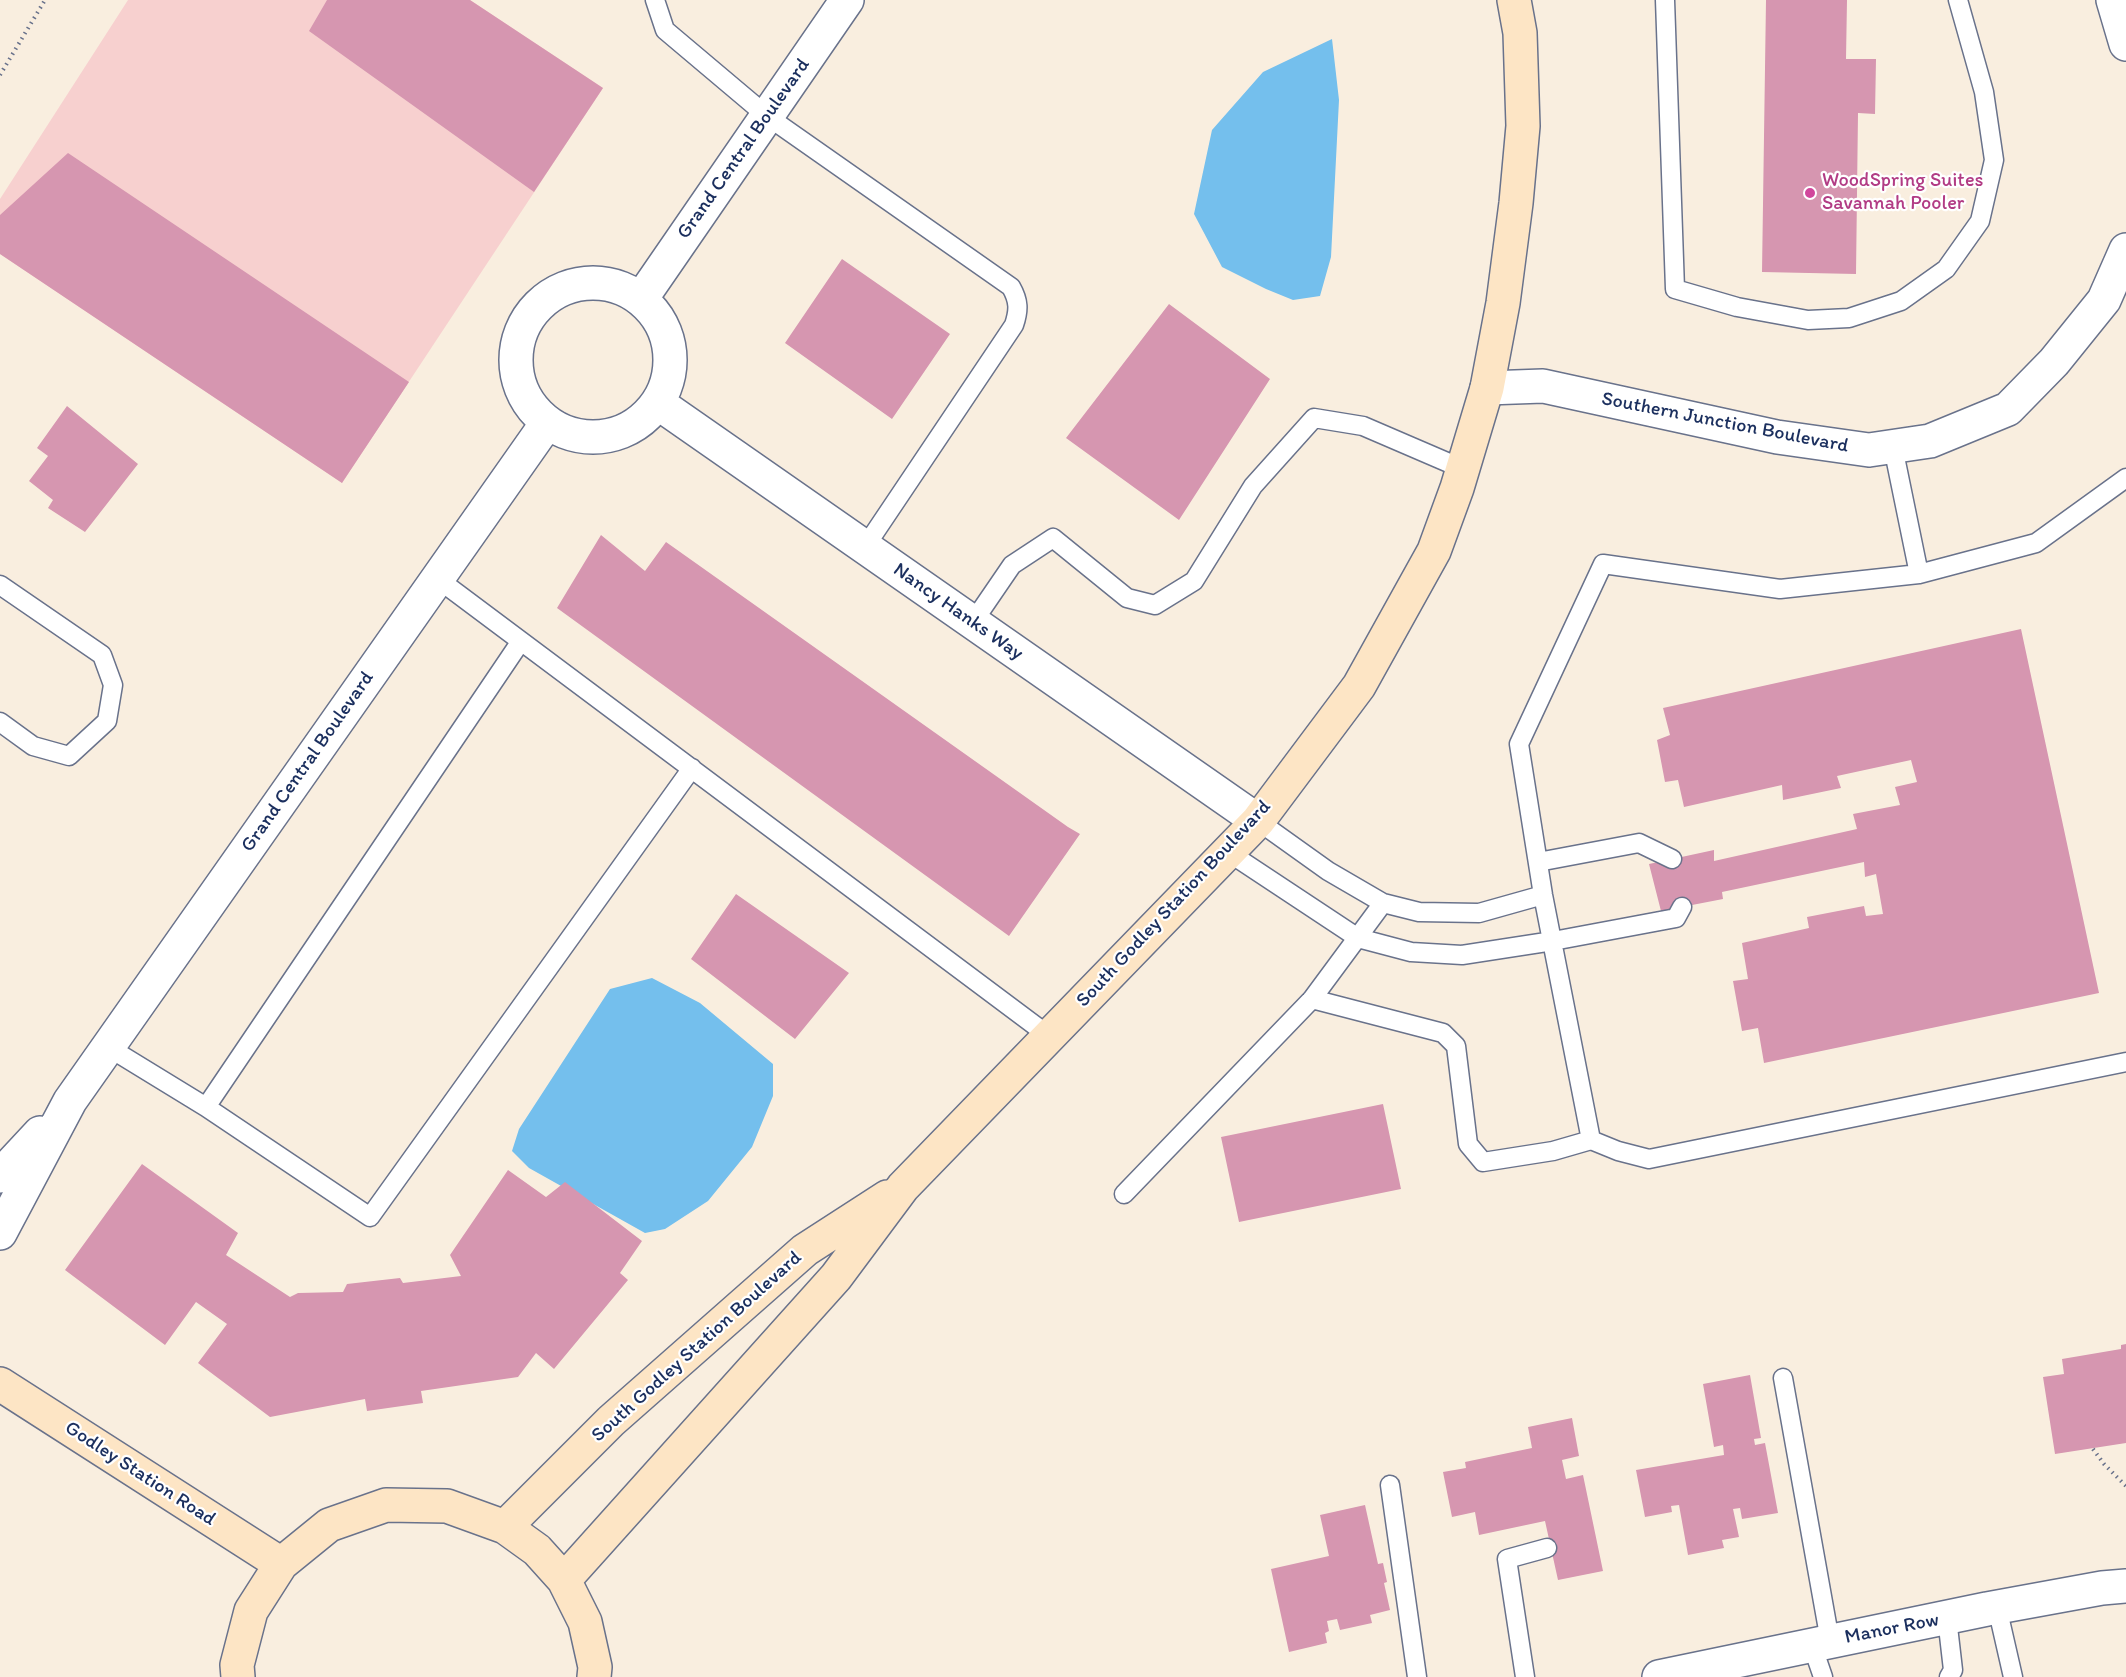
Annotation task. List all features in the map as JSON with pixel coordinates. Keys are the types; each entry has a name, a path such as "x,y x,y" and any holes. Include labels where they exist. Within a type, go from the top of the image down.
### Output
{"street":[{"name":"South Godley Station Boulevard","path":"564,1580 836,1277 903,1186 1258,821 1359,686 1434,550 1463,469 1487,388 1503,303 1523,126 1520,33 1514,0"},
{"path":"2113,0 2126,45"},
{"name":"Grand Central Boulevard","path":"641,299 767,116 839,3"},
{"name":"Southern Junction Boulevard","path":"1487,388 1543,386 1777,437 1869,450 1930,441 2008,409 2054,362 2104,300 2126,250"},
{"path":"594,283 619,287 641,299 657,316 667,337 671,359 668,382 658,403 641,421 620,434 595,438 570,434 547,423 530,407 519,386 516,370 518,338 528,317 546,298 568,286 594,283"},
{"name":"Nancy Hanks Way","path":"658,403 1258,821"},
{"name":"Grand Central Boulevard","path":"0,1233 70,1101 547,423"},
{"name":"Grand Central Boulevard","path":"0,1176 70,1101"},
{"name":"South Godley Station Boulevard","path":"505,1527 611,1421 805,1250 903,1186"},
{"name":"Godley Station Road","path":"0,1384 281,1564"},
{"path":"238,1677 237,1665 251,1611 281,1564 328,1525 386,1505 447,1506 505,1527 537,1550 564,1580 585,1622 595,1667 594,1677"},
{"name":"Manor Row","path":"1659,1677 1731,1670 1821,1643 1997,1607 2102,1588 2126,1586"}],"lane":[{"path":"655,0 665,30 767,116 1011,287 1018,298 1018,312 1014,325 865,547"},
{"path":"1665,0 1675,289 1737,306 1808,320 1849,318 1901,301 1946,269 1980,221 1994,160 1984,92 1958,0"},
{"path":"973,622 1012,565 1053,538 1127,598 1155,605 1194,581 1253,486 1314,418 1364,426 1463,469"},
{"path":"1893,447 1918,574"},
{"path":"1592,1140 1544,896 1519,744 1603,564 1780,589 1918,574 2036,543 2126,478"},
{"path":"438,579 1049,1036"},
{"path":"0,585 102,655 113,685 107,721 69,756 33,746 0,722"},
{"path":"206,1107 521,641"},
{"path":"108,1047 206,1107 370,1217 692,768"},
{"path":"1258,821 1328,871 1383,903 1419,912 1479,913 1544,896"},
{"path":"1538,862 1638,843 1672,859"},
{"path":"1228,852 1359,938 1411,952 1462,955 1553,941 1676,918 1682,907"},
{"path":"1124,1194 1312,999 1383,903"},
{"path":"1312,999 1443,1033 1456,1046 1468,1144 1483,1162 1553,1151 1592,1140 1618,1151 1649,1159 2126,1062"},
{"path":"1783,1378 1821,1643 1823,1677"},
{"path":"1390,1485 1418,1677"},
{"path":"1525,1677 1507,1559 1546,1548"},
{"path":"1997,1607 2013,1677"},
{"path":"1947,1618 1952,1675"}],"path":[{"path":"0,75 45,0"},
{"path":"2093,1449 2126,1486"}],"shaded area":[{"path":"128,0 470,0 603,88 342,483 0,254 0,199"}],"water":[{"path":"1332,39 1339,100 1331,257 1320,296 1293,300 1222,267 1194,214 1212,130 1263,72"},
{"path":"652,978 700,1003 773,1064 773,1096 752,1147 708,1201 665,1229 645,1233 529,1168 512,1151 519,1129 610,989"}],"building":[{"path":"327,0 470,0 603,88 534,192 309,31"},
{"name":"WoodSpring Suites Savannah Pooler","path":"1766,0 1847,0 1846,59 1876,59 1875,114 1858,113 1856,274 1762,272"},
{"path":"68,153 409,382 342,483 0,254 0,215"},
{"path":"842,259 950,334 892,419 785,343"},
{"path":"1169,304 1270,379 1179,520 1066,438"},
{"path":"67,406 138,464 85,532 48,508 53,500 29,481 48,456 37,448"},
{"path":"601,535 645,571 666,542 1080,834 1009,936 557,608"},
{"path":"2021,629 2099,993 1764,1063 1758,1028 1742,1031 1733,981 1748,979 1742,943 1809,928 1807,917 1864,906 1866,916 1883,914 1876,874 1865,877 1864,862 1722,892 1723,899 1661,911 1649,864 1714,850 1714,861 1857,829 1853,814 1900,805 1895,787 1917,782 1911,760 1837,776 1841,788 1783,800 1782,785 1684,807 1678,780 1665,782 1657,740 1670,735 1663,708"},
{"path":"736,894 849,973 795,1039 691,959"},
{"path":"1383,1104 1401,1189 1239,1222 1221,1137"},
{"path":"142,1164 238,1233 226,1255 290,1297 298,1293 343,1292 347,1284 400,1278 403,1283 461,1276 450,1255 508,1170 546,1197 565,1182 642,1241 620,1273 628,1280 554,1369 536,1353 518,1377 421,1391 423,1403 367,1411 365,1399 270,1417 198,1363 227,1324 196,1302 165,1345 65,1270"},
{"path":"2126,1344 2126,1443 2055,1454 2043,1377 2064,1374 2062,1359 2121,1349 2121,1345"},
{"path":"1750,1375 1761,1438 1754,1439 1755,1445 1765,1443 1778,1513 1742,1519 1740,1508 1733,1509 1739,1537 1722,1540 1724,1548 1688,1555 1679,1505 1671,1506 1672,1512 1645,1517 1636,1470 1724,1455 1723,1445 1714,1447 1703,1384"},
{"path":"1572,1418 1579,1456 1562,1460 1566,1479 1583,1475 1603,1571 1558,1580 1545,1521 1479,1535 1475,1512 1452,1517 1443,1472 1466,1468 1465,1462 1532,1448 1528,1427"},
{"path":"1365,1505 1378,1564 1383,1563 1387,1582 1384,1583 1390,1610 1370,1615 1372,1623 1340,1630 1337,1619 1327,1621 1329,1631 1325,1633 1327,1643 1289,1652 1271,1569 1329,1556 1320,1515"}],"place":[{"name":"WoodSpring Suites Savannah Pooler","path":"1810,193"}]}
